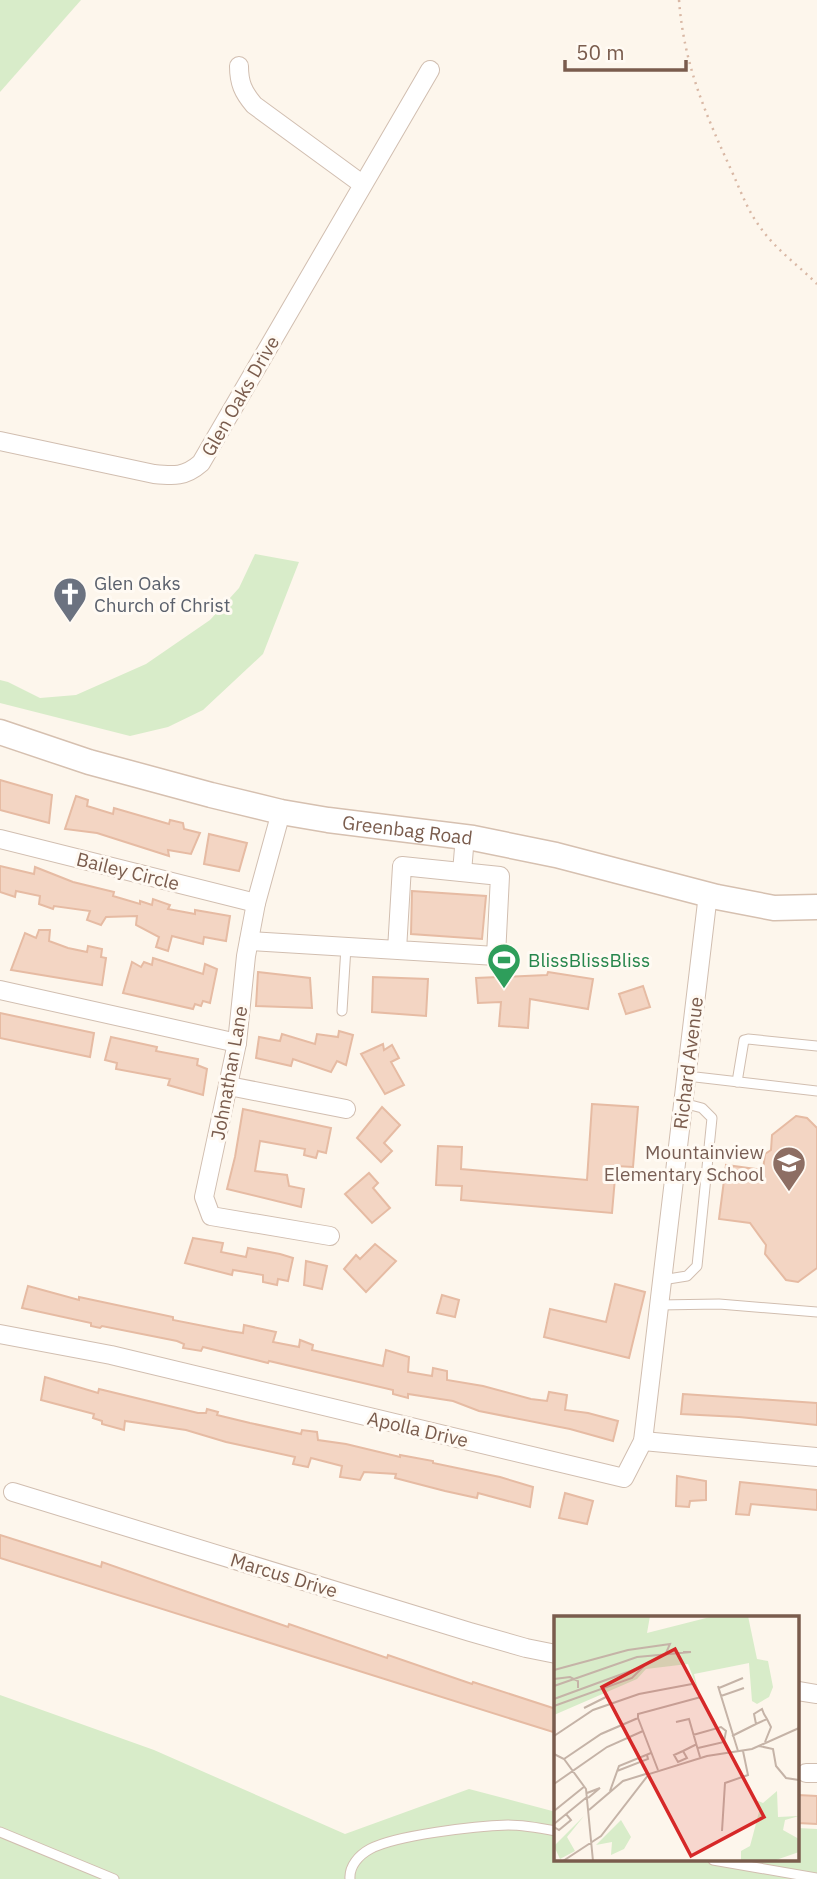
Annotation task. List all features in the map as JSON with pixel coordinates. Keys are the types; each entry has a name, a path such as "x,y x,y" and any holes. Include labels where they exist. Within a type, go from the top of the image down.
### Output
{"main road":[{"name":"Greenbag Road","path":"0,732 89,761 281,812 465,836 775,908 817,907"}],"street":[{"path":"239,66 243,92 254,105 362,184"},
{"name":"Glen Oaks Drive","path":"0,440 154,474 178,476 189,473 201,463 430,70"},
{"name":"Johnathan Lane","path":"281,812 256,903 237,1043 204,1197 211,1216 330,1236"},
{"path":"461,872 465,836"},
{"name":"Bailey Circle","path":"0,839 256,903"},
{"path":"249,941 346,947 496,956 500,876 402,866 397,950"},
{"name":"Richard Avenue","path":"643,1441 708,894"},
{"path":"775,908 817,919"},
{"path":"0,989 237,1043"},
{"path":"229,1086 346,1109"},
{"name":"Apolla Drive","path":"0,1334 111,1355 624,1478 643,1441"},
{"path":"643,1441 817,1457"},
{"name":"Marcus Drive","path":"13,1492 470,1632 554,1654"}],"lane":[{"path":"342,1012 346,947"},
{"path":"737,1082 744,1040 748,1038 817,1046"},
{"path":"687,1076 817,1091"},
{"path":"662,1280 687,1276 696,1266 712,1118 702,1108 683,1103"},
{"path":"659,1305 719,1304 817,1312"},
{"path":"350,1879 354,1863 361,1854 395,1841 510,1825 554,1831"},
{"path":"0,1832 114,1879"},
{"path":"725,1862 817,1878"}],"path":[{"path":"679,0 681,34 694,80 708,120 748,207 768,237 817,284"}],"green space":[{"path":"0,0 81,0 0,92"},
{"path":"255,554 299,562 263,654 203,710 168,727 130,736 0,703 0,680 40,698 76,695 146,664 210,620 239,588"},
{"path":"0,1695 154,1750 345,1834 469,1789 554,1811 554,1862 800,1862 800,1828 817,1829 817,1879 0,1879"}],"building":[{"path":"0,780 52,795 49,823 0,810"},
{"path":"76,796 88,800 87,806 113,814 114,808 169,824 170,820 183,823 184,829 200,833 191,854 168,850 169,856 97,833 65,829"},
{"path":"209,834 247,843 239,871 204,864"},
{"path":"0,866 34,874 35,867 73,882 114,892 113,896 140,904 140,901 152,905 153,899 170,905 168,909 230,916 226,941 204,937 203,944 172,936 168,951 156,947 159,937 136,925 137,916 106,917 101,925 87,920 90,911 54,906 53,909 39,904 40,896 16,891 15,897 0,892"},
{"path":"412,891 486,896 482,939 411,934"},
{"path":"39,930 50,930 49,941 68,948 87,952 88,946 102,949 101,957 106,958 102,985 11,970 25,933 36,938"},
{"path":"153,958 203,974 205,964 217,969 210,1003 203,1001 201,1006 195,1004 193,1009 123,993 132,962 141,967 144,962 152,965"},
{"path":"258,972 310,978 312,1008 256,1006"},
{"path":"548,972 593,979 588,1009 530,999 528,1028 499,1026 501,1002 478,1003 476,978 547,975"},
{"path":"373,977 428,979 426,1016 372,1012"},
{"path":"643,986 650,1007 626,1014 619,994"},
{"path":"0,1013 94,1033 90,1057 0,1038"},
{"path":"339,1031 353,1035 346,1065 337,1061 331,1072 293,1059 291,1066 256,1058 259,1037 280,1041 282,1034 315,1044 317,1034 338,1037"},
{"path":"111,1037 157,1047 156,1051 198,1059 197,1065 207,1069 203,1095 168,1085 170,1079 116,1069 117,1063 105,1060"},
{"path":"383,1044 384,1050 392,1045 399,1058 391,1062 404,1085 385,1094 361,1054"},
{"path":"592,1104 638,1107 633,1167 616,1166 612,1213 461,1200 462,1186 436,1185 438,1146 462,1147 461,1169 587,1180"},
{"path":"382,1107 400,1125 384,1143 392,1151 381,1162 357,1138"},
{"path":"243,1109 331,1128 326,1153 318,1151 316,1158 304,1155 305,1149 260,1141 255,1171 287,1175 289,1186 304,1189 301,1207 227,1189"},
{"name":"Mountainview Elementary School","path":"796,1116 807,1118 817,1128 817,1268 798,1282 786,1280 765,1254 766,1245 750,1223 719,1219 726,1165 763,1170 765,1154 771,1150 772,1135"},
{"path":"369,1173 378,1183 373,1188 390,1208 372,1223 345,1194"},
{"path":"193,1238 223,1243 221,1252 246,1257 248,1248 293,1258 288,1281 278,1279 277,1285 263,1282 263,1275 233,1270 232,1275 185,1263"},
{"path":"375,1244 396,1261 366,1292 344,1269 356,1255 360,1259"},
{"path":"306,1261 327,1266 322,1289 304,1285"},
{"path":"615,1284 645,1292 629,1358 544,1337 550,1309 606,1322"},
{"path":"28,1286 79,1300 79,1297 229,1331 243,1333 244,1325 276,1332 273,1342 299,1347 300,1340 313,1345 312,1350 383,1366 386,1350 409,1357 408,1372 432,1376 433,1368 447,1371 447,1380 531,1399 547,1401 549,1392 567,1395 565,1410 618,1421 613,1441 570,1429 479,1411 453,1401 408,1394 408,1398 393,1394 393,1390 269,1361 268,1363 203,1347 201,1351 183,1348 184,1344 177,1341 102,1326 100,1328 91,1326 91,1323 22,1308"},
{"path":"442,1295 459,1300 455,1317 437,1313"},
{"path":"45,1377 98,1393 99,1389 198,1413 206,1413 207,1409 218,1412 217,1415 301,1434 302,1430 317,1432 318,1440 433,1461 500,1477 533,1487 530,1507 478,1493 477,1498 445,1491 395,1478 396,1474 364,1472 360,1480 340,1477 342,1466 311,1458 308,1467 293,1464 295,1457 186,1430 125,1421 124,1430 102,1424 102,1421 93,1418 94,1414 41,1400"},
{"path":"683,1394 817,1403 817,1425 681,1414"},
{"path":"677,1476 706,1481 706,1500 690,1501 689,1507 676,1506"},
{"path":"740,1482 817,1490 817,1510 751,1504 749,1515 736,1514"},
{"path":"565,1493 593,1501 587,1524 559,1518"},
{"path":"0,1535 101,1567 102,1562 288,1627 289,1624 387,1658 388,1655 554,1708 553,1732 0,1558"},
{"path":"800,1795 817,1796 817,1824 800,1823"}],"place":[{"name":"Glen Oaks Church of Christ","path":"70,624"},
{"name":"BlissBlissBliss","path":"504,990"},
{"name":"Mountainview Elementary School","path":"789,1193"}]}
